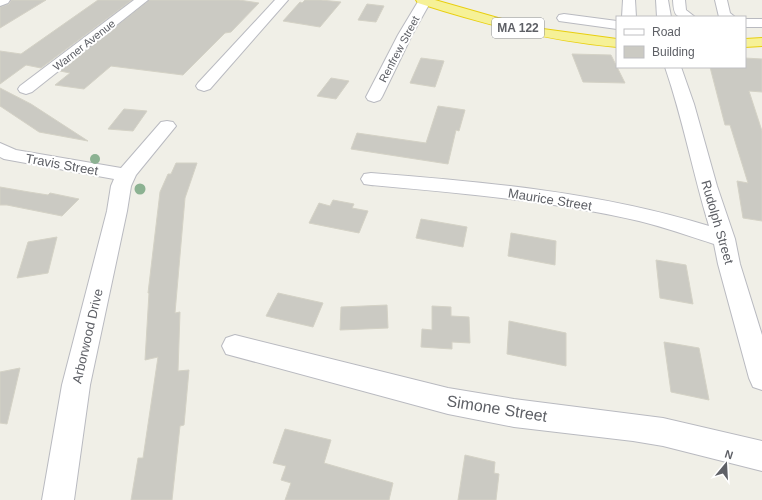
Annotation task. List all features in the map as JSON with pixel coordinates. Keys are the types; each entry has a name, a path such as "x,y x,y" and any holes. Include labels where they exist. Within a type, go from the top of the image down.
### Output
{"highway":[{"name":"MA 122","path":"423,0 469,15 526,30 573,39 616,43"},
{"path":"746,42 762,42"}],"street":[{"path":"0,2 4,0"},
{"name":"Warner Avenue","path":"26,89 142,0"},
{"path":"204,86 282,0"},
{"name":"Renfrew Street","path":"374,97 423,0"},
{"path":"629,0 629,16"},
{"path":"662,0 664,16"},
{"path":"679,0 680,12 686,16"},
{"path":"686,0 688,16"},
{"path":"721,0 724,16"},
{"path":"728,0 733,16"},
{"path":"564,18 616,25"},
{"path":"746,23 762,23"},
{"name":"Rudolph Street","path":"673,68 686,104 712,201 724,239 729,264 762,378"},
{"name":"Arborwood Drive","path":"58,500 76,385 117,211 121,186 130,167 167,126"},
{"name":"Travis Street","path":"0,149 11,155 126,175"},
{"name":"Maurice Street","path":"371,179 519,194 619,210 724,239"},
{"name":"Simone Street","path":"235,346 448,401 514,412 663,432 762,456"}],"building":[{"path":"11,0 46,0 0,28 0,7 9,4"},
{"path":"98,0 132,0 41,68 26,65 0,84 0,51 21,54"},
{"path":"149,0 239,0 259,3 231,32 225,33 183,75 111,66 84,89 55,85 70,73 60,71"},
{"path":"305,0 341,2 320,27 283,21 300,2 302,3"},
{"path":"367,4 384,6 376,22 358,20"},
{"path":"572,54 611,55 616,68 618,68 625,83 583,82"},
{"path":"421,58 444,61 435,87 410,83"},
{"path":"746,58 762,59 762,92 749,91 762,131 762,221 743,218 737,181 748,183 730,125 725,125 710,68 746,68"},
{"path":"331,78 349,81 336,99 317,96"},
{"path":"0,88 31,104 88,141 39,132 0,106"},
{"path":"438,106 465,110 459,131 456,130 448,164 351,149 357,133 426,143"},
{"path":"124,109 147,111 133,131 108,129"},
{"path":"176,163 197,163 185,198 175,313 180,312 178,371 189,370 184,425 180,426 172,500 131,500 138,458 143,458 158,357 145,360 148,293 160,192 168,174 171,174"},
{"path":"0,187 48,195 50,193 79,199 62,216 7,205 0,205"},
{"path":"333,200 354,204 352,208 368,211 359,233 309,223 319,203 330,206"},
{"path":"421,219 467,227 463,247 416,238"},
{"path":"511,233 556,241 555,265 508,256"},
{"path":"57,237 48,273 17,278 28,242"},
{"path":"656,260 686,265 693,304 660,298"},
{"path":"278,293 323,303 313,327 266,316"},
{"path":"387,305 388,328 340,330 341,307"},
{"path":"432,306 451,307 451,316 469,317 470,343 452,342 452,349 421,347 422,329 432,330"},
{"path":"509,321 566,333 566,366 507,354"},
{"path":"664,342 699,348 709,400 671,392"},
{"path":"20,368 7,424 0,423 0,372"},
{"path":"285,429 331,440 324,463 393,483 389,500 285,500 291,483 281,480 286,466 273,463"},
{"path":"465,455 495,462 494,473 499,474 496,500 458,500"}]}
